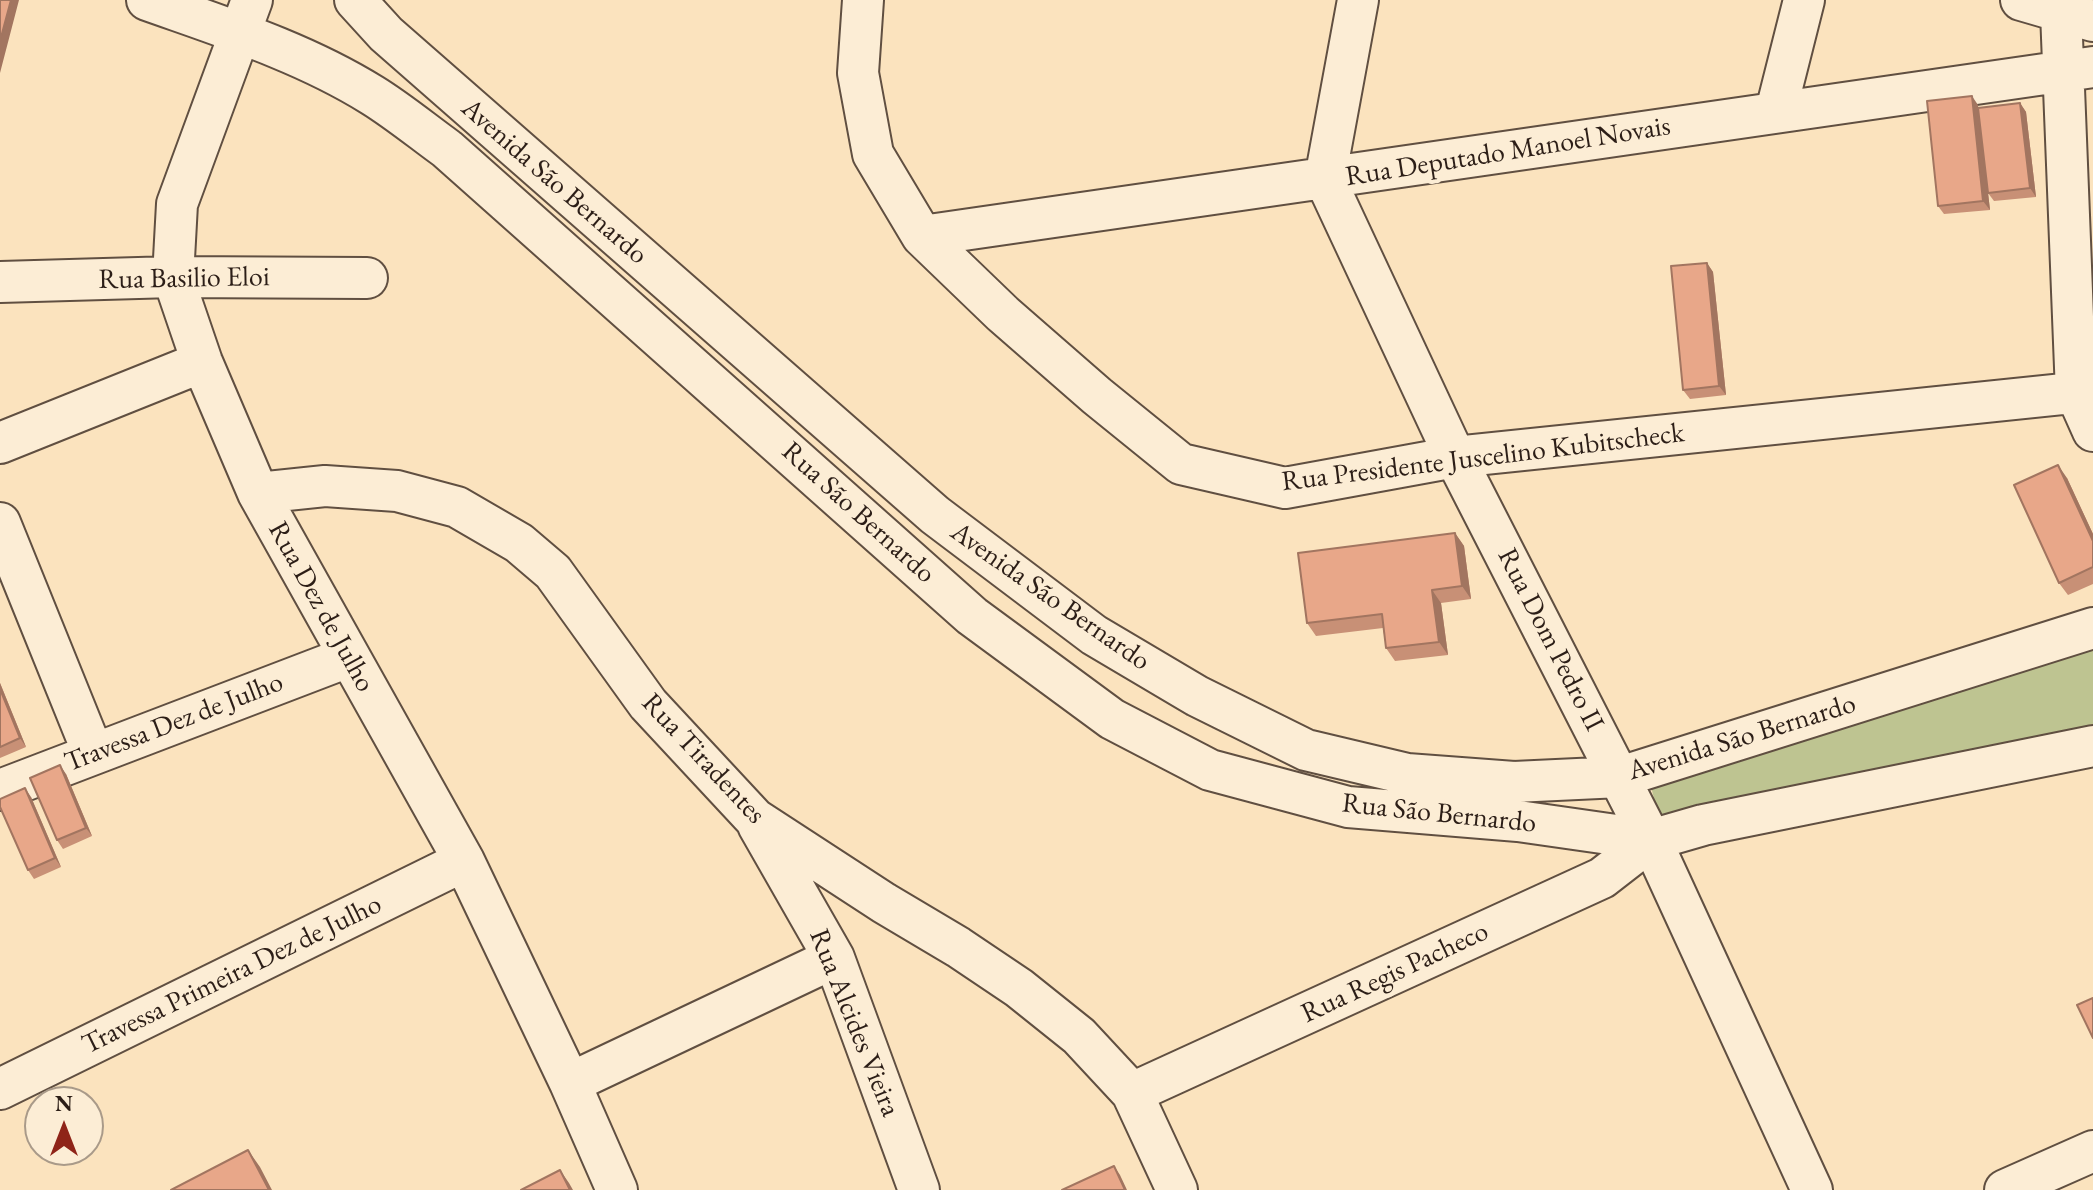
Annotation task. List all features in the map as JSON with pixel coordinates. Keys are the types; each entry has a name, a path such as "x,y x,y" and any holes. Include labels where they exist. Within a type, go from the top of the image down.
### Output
{"street":[{"name":"Rua São Bernardo","path":"147,0 246,16 317,65 373,95 447,149 972,616 1112,719 1210,770 1348,807 1518,821 1651,840"},
{"name":"Avenida São Bernardo","path":"355,0 385,17 935,515 1094,635 1197,696 1306,750 1407,774 1514,782 1620,777 2093,628"},
{"name":"Rua Presidente Juscelino Kubitscheck","path":"863,0 858,73 873,154 922,236 1015,324 1181,464 1285,488 1455,457 2085,392"},
{"path":"1325,179 1358,0"},
{"path":"1776,111 1804,0"},
{"path":"2021,0 2077,16 2085,392 2093,431"},
{"name":"Rua Dez de Julho","path":"246,16 177,204 173,277 202,362 258,493 464,861 570,1083 617,1190"},
{"name":"Rua Deputado Manoel Novais","path":"922,236 2078,69"},
{"name":"Rua Dom Pedro II","path":"1325,179 1455,457 1651,840 1812,1190"},
{"name":"Rua Basilio Eloi","path":"0,282 173,277 367,278"},
{"path":"0,443 202,362"},
{"name":"Rua Tiradentes","path":"258,493 325,486 397,491 457,507 519,543 553,572 648,704 755,819 958,947 1019,988 1079,1036 1132,1093 1177,1190"},
{"path":"0,523 93,753"},
{"path":"1056,679 1094,635"},
{"name":"Travessa Dez de Julho","path":"0,790 348,657"},
{"path":"1651,840 1703,825 2093,746"},
{"name":"Rua Alcides Vieira","path":"755,819 834,958 919,1190"},
{"name":"Rua Regis Pacheco","path":"1132,1093 1602,878 1651,840"},
{"name":"Travessa Primeira Dez de Julho","path":"0,1089 464,861"},
{"path":"570,1083 834,958"},
{"path":"2005,1190 2093,1151"}],"green space":[{"path":"2093,650 2093,725 1660,824 1649,778"}],"building":[{"path":"0,0 11,0 0,41"},
{"path":"1972,96 1983,201 1938,206 1927,101"},
{"path":"2020,103 2030,188 1988,193 1978,108"},
{"path":"1707,263 1719,386 1683,390 1671,266"},
{"path":"2058,465 2093,541 2093,567 2059,583 2014,485"},
{"path":"1455,533 1462,586 1432,590 1439,642 1386,648 1382,614 1307,623 1298,553"},
{"path":"0,689 20,738 0,747"},
{"path":"60,765 86,828 57,840 30,778"},
{"path":"25,788 55,858 28,870 0,807 0,799"},
{"path":"2093,998 2093,1038 2077,1005"},
{"path":"248,1150 269,1190 171,1190"},
{"path":"1114,1166 1125,1190 1062,1190"},
{"path":"560,1170 570,1190 521,1190"}]}
